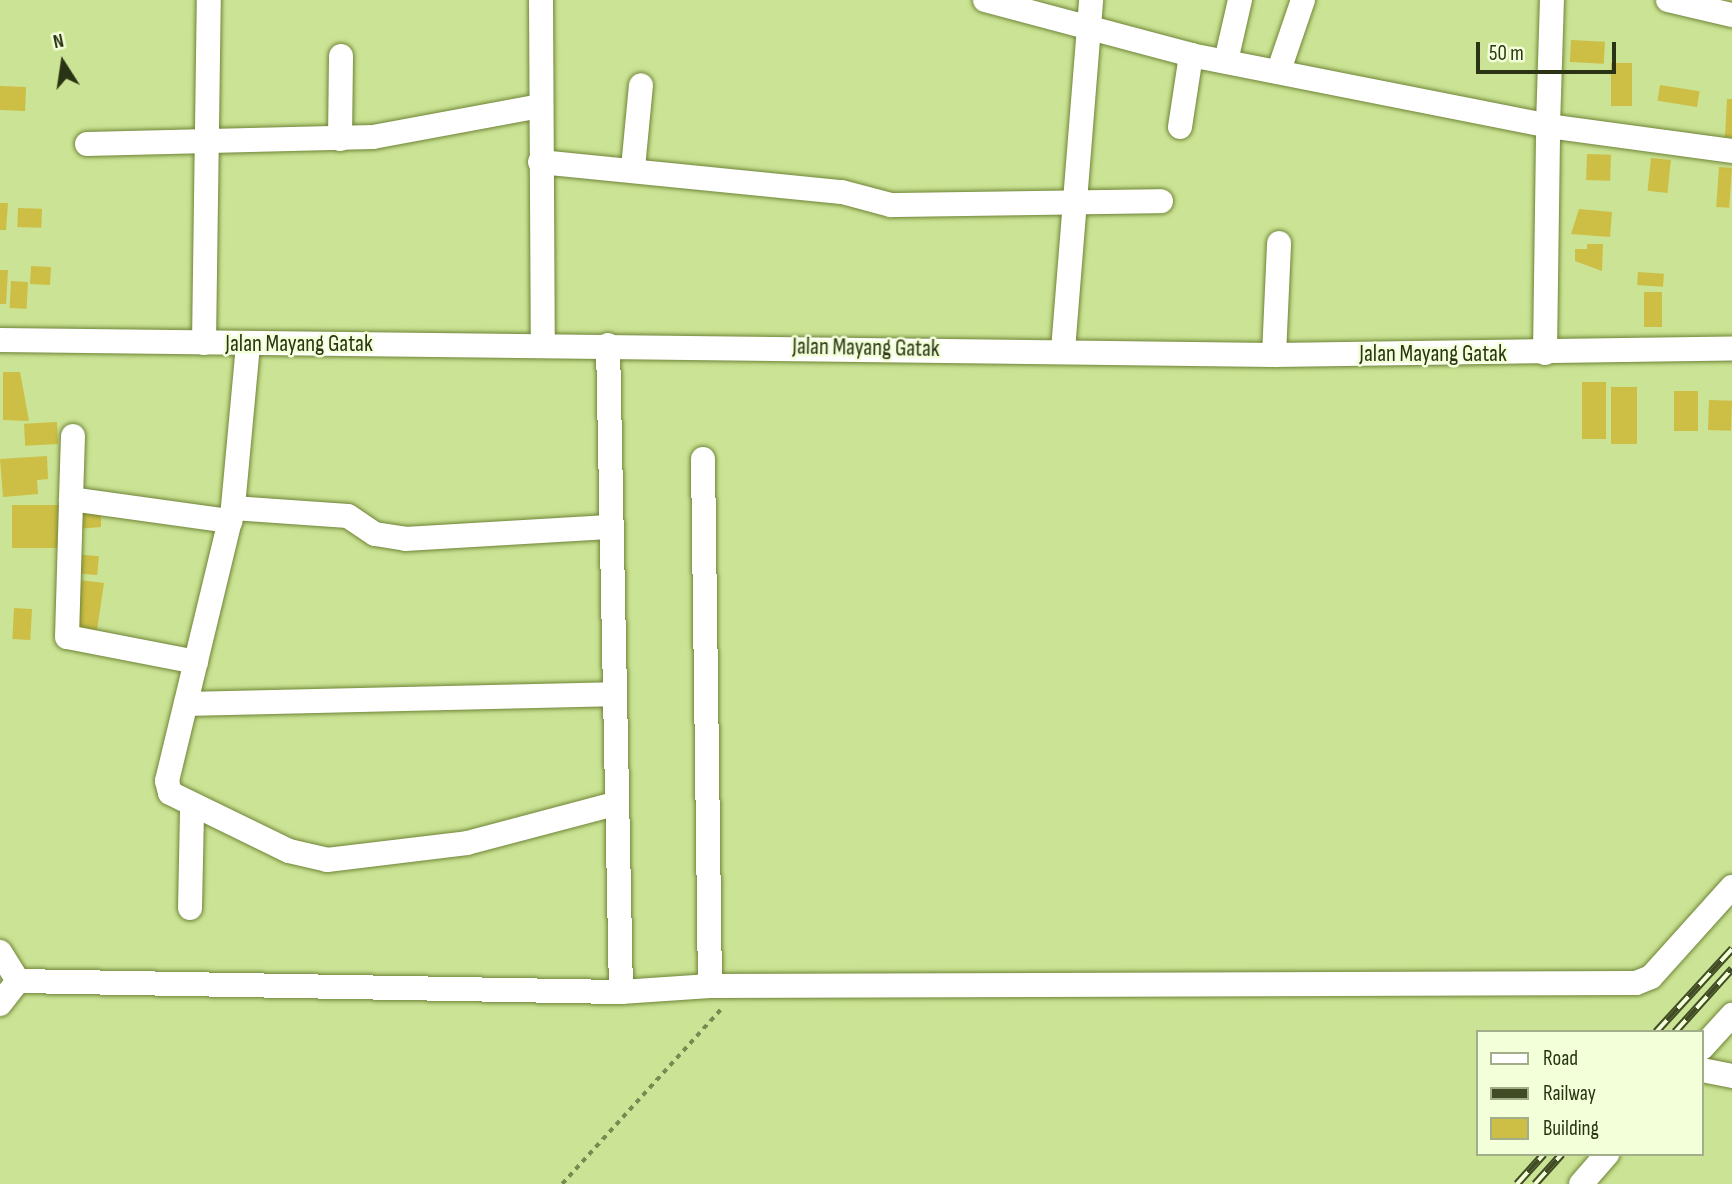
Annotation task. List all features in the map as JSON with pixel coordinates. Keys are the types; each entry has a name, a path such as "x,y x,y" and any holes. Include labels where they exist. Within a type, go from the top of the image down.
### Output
{"street":[{"path":"204,343 209,0"},
{"path":"541,0 543,344"},
{"path":"985,0 1085,31 1191,55 1279,70 1548,126 1732,151"},
{"path":"1063,350 1071,205 1085,31 1091,0"},
{"path":"1226,61 1240,0"},
{"path":"1279,70 1303,0"},
{"path":"1545,353 1552,0"},
{"path":"1668,0 1732,15"},
{"path":"1180,127 1191,55"},
{"path":"340,139 341,56"},
{"path":"633,168 641,85"},
{"path":"87,144 340,139 540,106"},
{"path":"540,162 633,168 842,192 891,205 1071,205 1161,201"},
{"path":"1273,355 1279,243"},
{"name":"Jalan Mayang Gatak","path":"0,340 248,345 543,344 1063,350 1273,355 1732,349"},
{"path":"248,345 231,515 167,786 192,808 289,851 327,860 467,843 615,804"},
{"path":"607,345 611,694 621,992"},
{"path":"73,436 66,637 196,662"},
{"path":"703,459 710,986"},
{"path":"71,499 231,515 348,516 375,534 405,540 608,527"},
{"path":"186,704 611,694"},
{"path":"190,908 192,808"},
{"path":"18,981 621,992 710,986 741,988 1636,983 1651,977 1732,887"},
{"path":"0,952 18,981"},
{"path":"0,1004 18,981"},
{"path":"1704,1046 1732,1015"},
{"path":"1704,1070 1732,1076"},
{"path":"1581,1184 1606,1156"}],"path":[{"path":"562,1184 741,988"}],"building":[{"path":"1571,40 1605,42 1604,64 1570,62"},
{"path":"1611,63 1632,63 1632,106 1611,106"},
{"path":"1660,85 1700,91 1697,107 1657,101"},
{"path":"0,86 26,87 25,111 0,110"},
{"path":"1727,99 1732,99 1732,137 1725,137"},
{"path":"1587,154 1611,155 1610,181 1586,180"},
{"path":"1651,158 1671,160 1667,193 1648,191"},
{"path":"1719,167 1732,168 1729,208 1716,207"},
{"path":"0,203 8,203 6,230 0,230"},
{"path":"18,208 42,209 41,228 17,227"},
{"path":"1579,209 1612,212 1610,237 1571,234"},
{"path":"1587,244 1603,244 1602,271 1575,261 1575,249 1587,249"},
{"path":"31,266 51,267 50,285 30,284"},
{"path":"0,270 8,270 6,304 0,304"},
{"path":"1638,272 1664,274 1663,287 1637,285"},
{"path":"11,281 28,282 27,309 10,308"},
{"path":"1644,292 1662,292 1662,327 1644,327"},
{"path":"3,372 20,372 29,421 3,420"},
{"path":"1582,382 1606,382 1606,439 1582,439"},
{"path":"1611,387 1637,387 1637,444 1611,444"},
{"path":"1674,391 1698,391 1698,431 1674,431"},
{"path":"1709,400 1732,401 1731,431 1708,430"},
{"path":"57,422 58,444 25,446 24,424"},
{"path":"47,456 48,479 37,480 38,494 3,497 0,459"},
{"path":"101,504 101,527 76,529 77,507"},
{"path":"12,505 65,505 65,548 12,548"},
{"path":"74,554 99,556 97,575 72,573"},
{"path":"79,580 104,583 97,630 78,627"},
{"path":"14,608 32,609 30,640 12,639"}],"railway":[{"path":"1658,1030 1732,949"},
{"path":"1677,1030 1732,969"},
{"path":"1517,1184 1542,1156"},
{"path":"1535,1184 1560,1156"}]}
